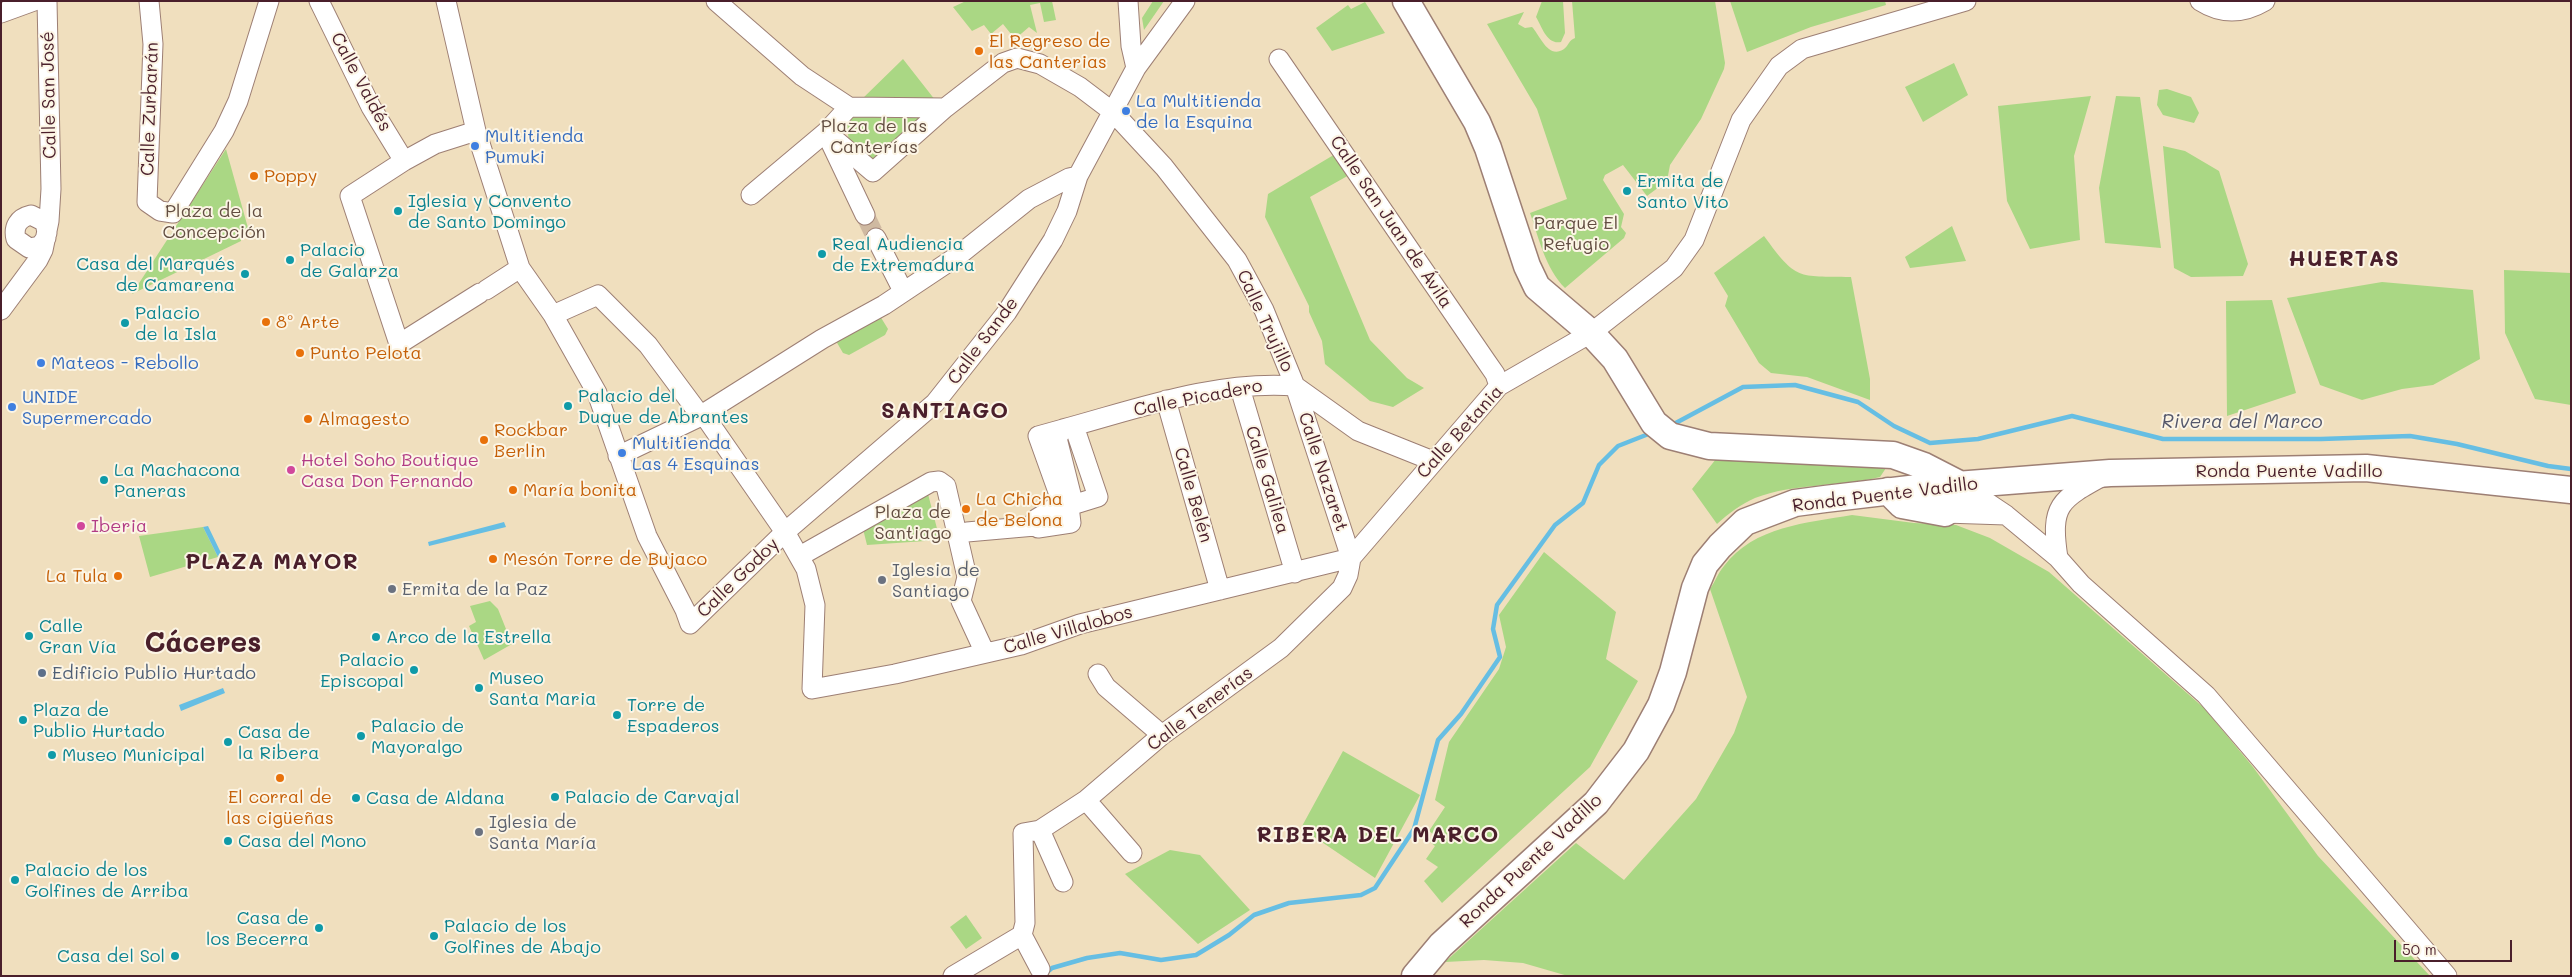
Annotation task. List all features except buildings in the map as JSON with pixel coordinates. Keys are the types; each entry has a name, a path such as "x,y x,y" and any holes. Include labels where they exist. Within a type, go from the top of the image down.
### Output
{"main road":[{"name":"Ronda Puente Vadillo","path":"1406,1 1477,122 1488,148 1527,266 1537,287 1591,333 1615,359 1662,429 1709,446 1892,470 1961,485 2110,473 2366,468 2571,490"},
{"name":"Ronda Puente Vadillo","path":"1415,976 1441,945 1596,803 1636,751 1664,697 1697,584 1705,564 1720,546 1745,522 1892,470"},
{"path":"1892,470 1961,485 1963,497 1961,503 1945,513 1902,505 1892,470"}],"street":[{"path":"1,13 34,1"},
{"name":"Calle San José","path":"1,310 38,260 47,235 51,189 47,1"},
{"name":"Calle Zurbarán","path":"150,1 153,44 147,202 160,211 173,213 224,131 238,101 269,1"},
{"name":"Calle Valdés","path":"319,1 371,107 404,161"},
{"path":"446,1 476,131 520,268 553,315 597,393 618,456 700,415 822,339 884,305 959,255 1029,199 1068,178 1078,176"},
{"path":"716,1 802,76 849,107 945,108"},
{"path":"1128,1 1131,46 1136,68"},
{"name":"Calle Sande","path":"785,532 935,403 1007,312 1054,240 1067,210 1078,176 1136,68 1185,1"},
{"name":"Calle Betania","path":"1351,558 1498,386 1591,333 1674,268 1694,240 1741,120 1779,66 1802,50 1966,1"},
{"path":"2200,1 2211,8 2228,13 2254,8 2265,1"},
{"path":"826,132 873,172 945,108 1004,63 1017,58 1040,64 1080,87 1113,112"},
{"name":"Calle San Juan de Ávila","path":"1279,59 1495,374 1498,386"},
{"path":"751,195 826,132 849,107"},
{"name":"Calle Trujillo","path":"1113,112 1164,168 1237,260 1275,334 1295,386 1358,431 1433,461"},
{"path":"476,131 436,144 404,161 350,196 399,344 520,268"},
{"path":"826,132 865,215"},
{"path":"876,238 904,292"},
{"path":"553,315 598,295 648,345 700,415 706,418 800,556 930,482 939,481 946,486 966,577 961,601 985,653"},
{"name":"Calle Picadero","path":"958,535 967,532 1037,524 1066,508 1071,494 1057,438 1063,429 1166,400 1270,384 1295,386"},
{"name":"Calle Nazaret","path":"1295,386 1351,558"},
{"name":"Calle Galilea","path":"1240,388 1295,573"},
{"name":"Calle Belén","path":"1166,400 1220,590"},
{"name":"Calle Picadero","path":"1037,524 1038,528 1071,523 1069,506 1098,497 1074,426"},
{"name":"Calle Godoy","path":"618,456 647,536 685,610 690,624 785,532"},
{"path":"2058,558 2054,529 2058,510 2071,496 2110,473"},
{"path":"1961,485 2006,515 2058,558 2081,584 2206,695 2447,976"},
{"path":"1945,513 2006,515"},
{"name":"Calle Villalobos","path":"800,556 806,569 815,605 812,689 895,674 1022,645 1080,624 1351,558"},
{"name":"Calle Tenerías","path":"1032,832 1086,800 1162,735 1281,648 1342,588 1348,575 1351,558"},
{"path":"1098,674 1106,687 1162,735"},
{"path":"1086,800 1132,853"},
{"path":"1032,832 1063,882"},
{"path":"1032,832 1025,923 1022,935 1040,968"},
{"path":"953,976 1022,935"}],"green space":[{"path":"966,1 1052,1 1056,20 1044,22 1040,3 1030,5 1037,33 1029,27 1015,39 1003,24 991,34 984,25 972,31 953,7"},
{"path":"1153,1 1164,1 1144,30 1142,18"},
{"path":"1542,1 1563,1 1565,33 1561,42 1552,41 1549,38 1536,17"},
{"name":"Parque El Refugio","path":"1572,1 1715,1 1725,63 1701,119 1670,165 1667,181 1647,196 1623,165 1605,175 1603,180 1624,214 1621,227 1626,233 1624,238 1565,288 1552,271 1530,213 1567,199 1537,109 1487,24 1524,12 1518,24 1525,28 1532,27 1549,49 1558,52 1575,38"},
{"path":"1730,1 1885,1 1886,5 1811,27 1747,52"},
{"path":"1365,2 1385,33 1332,51 1316,28 1348,5 1351,9"},
{"name":"Plaza de las Canterías","path":"903,59 939,105 861,100"},
{"path":"1954,63 1968,95 1923,122 1905,87"},
{"path":"2167,89 2191,97 2199,113 2194,123 2163,115 2157,105 2159,90"},
{"path":"2091,96 2074,156 2080,240 2030,249 2007,201 1998,106"},
{"path":"2116,96 2140,97 2161,248 2105,243 2099,188"},
{"name":"Plaza de las Canterías","path":"920,112 926,123 875,165 849,144 847,122 858,113"},
{"path":"2163,146 2185,151 2219,171 2248,264 2243,276 2191,277 2174,268"},
{"name":"Plaza de la Concepción","path":"226,149 248,228 241,233 241,241 132,294"},
{"path":"1337,153 1351,174 1310,197 1370,340 1407,378 1424,388 1393,407 1370,401 1325,364 1322,341 1309,312 1309,306 1265,217 1268,194"},
{"path":"1952,226 1966,261 1910,268 1905,257"},
{"path":"1764,236 1784,261 1800,273 1819,276 1851,277 1870,379 1870,400 1807,377 1771,373 1759,363 1725,306 1728,296 1714,273"},
{"path":"2504,270 2571,273 2571,405 2535,399 2505,333"},
{"path":"2382,282 2473,290 2480,359 2433,385 2402,389 2362,400 2320,385 2287,298"},
{"path":"2272,300 2296,393 2227,416 2226,301"},
{"path":"880,316 888,329 885,335 849,355 843,353 836,341"},
{"path":"1716,459 1884,465 1886,468 1880,477 1770,493 1745,503 1717,524 1692,489"},
{"name":"Plaza de Santiago","path":"928,494 940,540 867,545 863,529"},
{"path":"1852,515 1914,523 1956,525 1990,538 2049,572 2204,708 2253,767 2318,856 2430,976 1568,976 1523,963 1484,960 1445,962 1576,843 1624,880 1696,799 1734,733 1747,697 1710,589 1720,572 1736,553 1750,542 1766,534 1800,524"},
{"path":"203,527 218,557 150,577 139,536"},
{"path":"1544,552 1616,612 1606,659 1638,681 1590,767 1442,903 1424,881 1438,867 1426,859 1435,846 1430,842 1434,835 1429,831 1445,807 1435,800 1449,742 1499,669 1506,647 1499,615"},
{"path":"490,601 498,609 512,644 484,660 469,626 476,622 470,606"},
{"path":"1343,751 1420,795 1375,878 1301,828"},
{"path":"1170,850 1200,855 1250,910 1198,944 1125,874"},
{"path":"966,915 982,938 966,949 950,927"}],"water":[{"path":"504,522 506,527 429,546 428,542"},
{"path":"208,526 222,555 218,557 203,527"},
{"path":"223,688 225,693 181,711 179,705"}],"waterway":[{"name":"Rivera del Marco","path":"1672,425 1743,387 1795,385 1858,402 1894,426 1930,443 1978,439 2072,416 2163,439 2321,439 2410,436 2457,444 2548,466 2571,469"},
{"name":"Rivera del Marco","path":"1046,973 1052,968 1087,958 1120,953 1161,960 1196,955 1229,935 1254,915 1289,903 1361,895 1375,888 1414,829 1438,740 1461,714 1500,657 1493,629 1497,605 1555,525 1583,503 1599,465 1618,446 1651,433"}],"tunnel":[{"path":"865,215 876,238"}],"place":[{"name":"El Regreso de las Canterias","path":"979,51"},
{"name":"La Multitienda de la Esquina","path":"1126,111"},
{"name":"Multitienda Pumuki","path":"475,146"},
{"name":"Poppy","path":"254,176"},
{"name":"Ermita de Santo Vito","path":"1627,191"},
{"name":"Iglesia y Convento de Santo Domingo","path":"398,211"},
{"name":"Real Audiencia de Extremadura","path":"822,254"},
{"name":"Palacio de Galarza","path":"290,260"},
{"name":"Casa del Marqués de Camarena","path":"245,274"},
{"name":"8º Arte","path":"266,322"},
{"name":"Palacio de la Isla","path":"125,323"},
{"name":"Punto Pelota","path":"300,353"},
{"name":"Mateos - Rebollo","path":"41,363"},
{"name":"Palacio del Duque de Abrantes","path":"568,406"},
{"name":"UNIDE Supermercado","path":"12,407"},
{"name":"Almagesto","path":"308,419"},
{"name":"Rockbar Berlin","path":"484,440"},
{"name":"Multitienda Las 4 Esquinas","path":"622,453"},
{"name":"Hotel Soho Boutique Casa Don Fernando","path":"291,470"},
{"name":"La Machacona Paneras","path":"104,480"},
{"name":"María bonita","path":"513,490"},
{"name":"La Chicha de Belona","path":"966,509"},
{"name":"Iberia","path":"81,526"},
{"name":"Mesón Torre de Bujaco","path":"493,559"},
{"name":"La Tula","path":"118,576"},
{"name":"Iglesia de Santiago","path":"882,580"},
{"name":"Ermita de la Paz","path":"392,589"},
{"name":"Calle Gran Vía","path":"29,636"},
{"name":"Arco de la Estrella","path":"376,637"},
{"name":"Palacio Episcopal","path":"414,670"},
{"name":"Edificio Publio Hurtado","path":"42,673"},
{"name":"Museo Santa Maria","path":"479,688"},
{"name":"Torre de Espaderos","path":"617,715"},
{"name":"Plaza de Publio Hurtado","path":"23,720"},
{"name":"Palacio de Mayoralgo","path":"361,736"},
{"name":"Casa de la Ribera","path":"228,742"},
{"name":"Museo Municipal","path":"52,755"},
{"name":"El corral de las cigüeñas","path":"280,778"},
{"name":"Palacio de Carvajal","path":"555,797"},
{"name":"Casa de Aldana","path":"356,798"},
{"name":"Iglesia de Santa María","path":"479,832"},
{"name":"Casa del Mono","path":"228,841"},
{"name":"Palacio de los Golfines de Arriba","path":"15,880"},
{"name":"Casa de los Becerra","path":"319,928"},
{"name":"Palacio de los Golfines de Abajo","path":"434,936"},
{"name":"Casa del Sol","path":"175,956"}],"district":[{"name":"HUERTAS","path":"2344,259"},
{"name":"SANTIAGO","path":"945,411"},
{"name":"PLAZA MAYOR","path":"272,562"},
{"name":"Cáceres","path":"203,643"},
{"name":"RIBERA DEL MARCO","path":"1378,835"}]}
